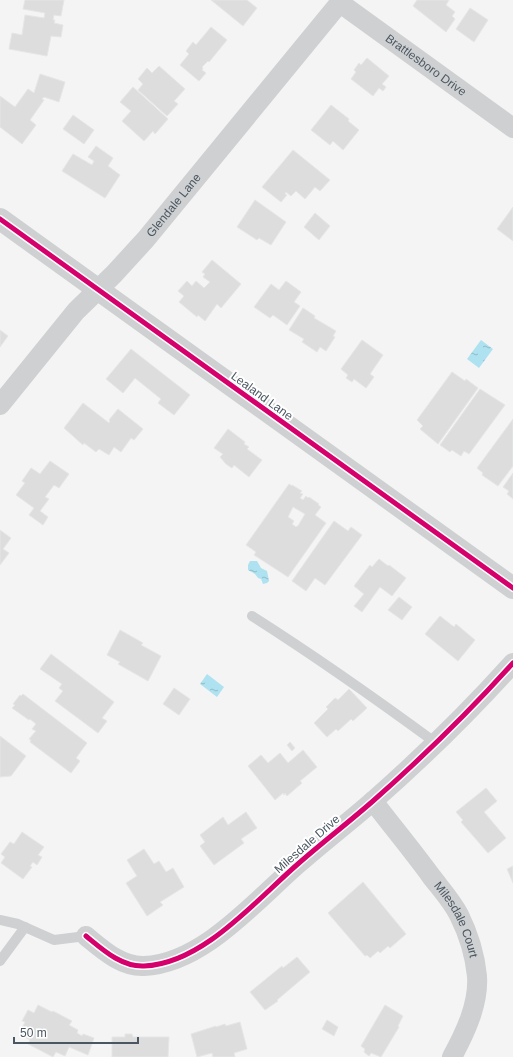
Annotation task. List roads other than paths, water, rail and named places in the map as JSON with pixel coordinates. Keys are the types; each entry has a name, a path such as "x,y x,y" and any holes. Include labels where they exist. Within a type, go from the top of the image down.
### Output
{"street":[{"name":"Brattlesboro Drive","path":"341,1 513,128"},
{"name":"Glendale Lane","path":"0,405 76,311 126,262 146,239 341,1"},
{"name":"Lealand Lane","path":"0,219 513,588"},
{"name":"Milesdale Drive","path":"86,936 118,959 135,965 153,965 184,956 198,948 253,906 298,863 373,801 436,744 480,700 513,663"},
{"name":"Milesdale Court","path":"373,801 455,909 470,942 477,977 474,1004 467,1026 452,1057"}],"lane":[{"path":"252,616 394,712 436,744"},
{"path":"0,920 25,927 54,940 86,936"},
{"path":"0,961 25,927"}],"water":[{"path":"481,340 493,349 479,368 467,359"},
{"path":"250,561 257,561 261,568 267,571 269,581 267,583 263,584 261,579 248,570"},
{"path":"207,674 224,687 217,697 200,684"}]}
